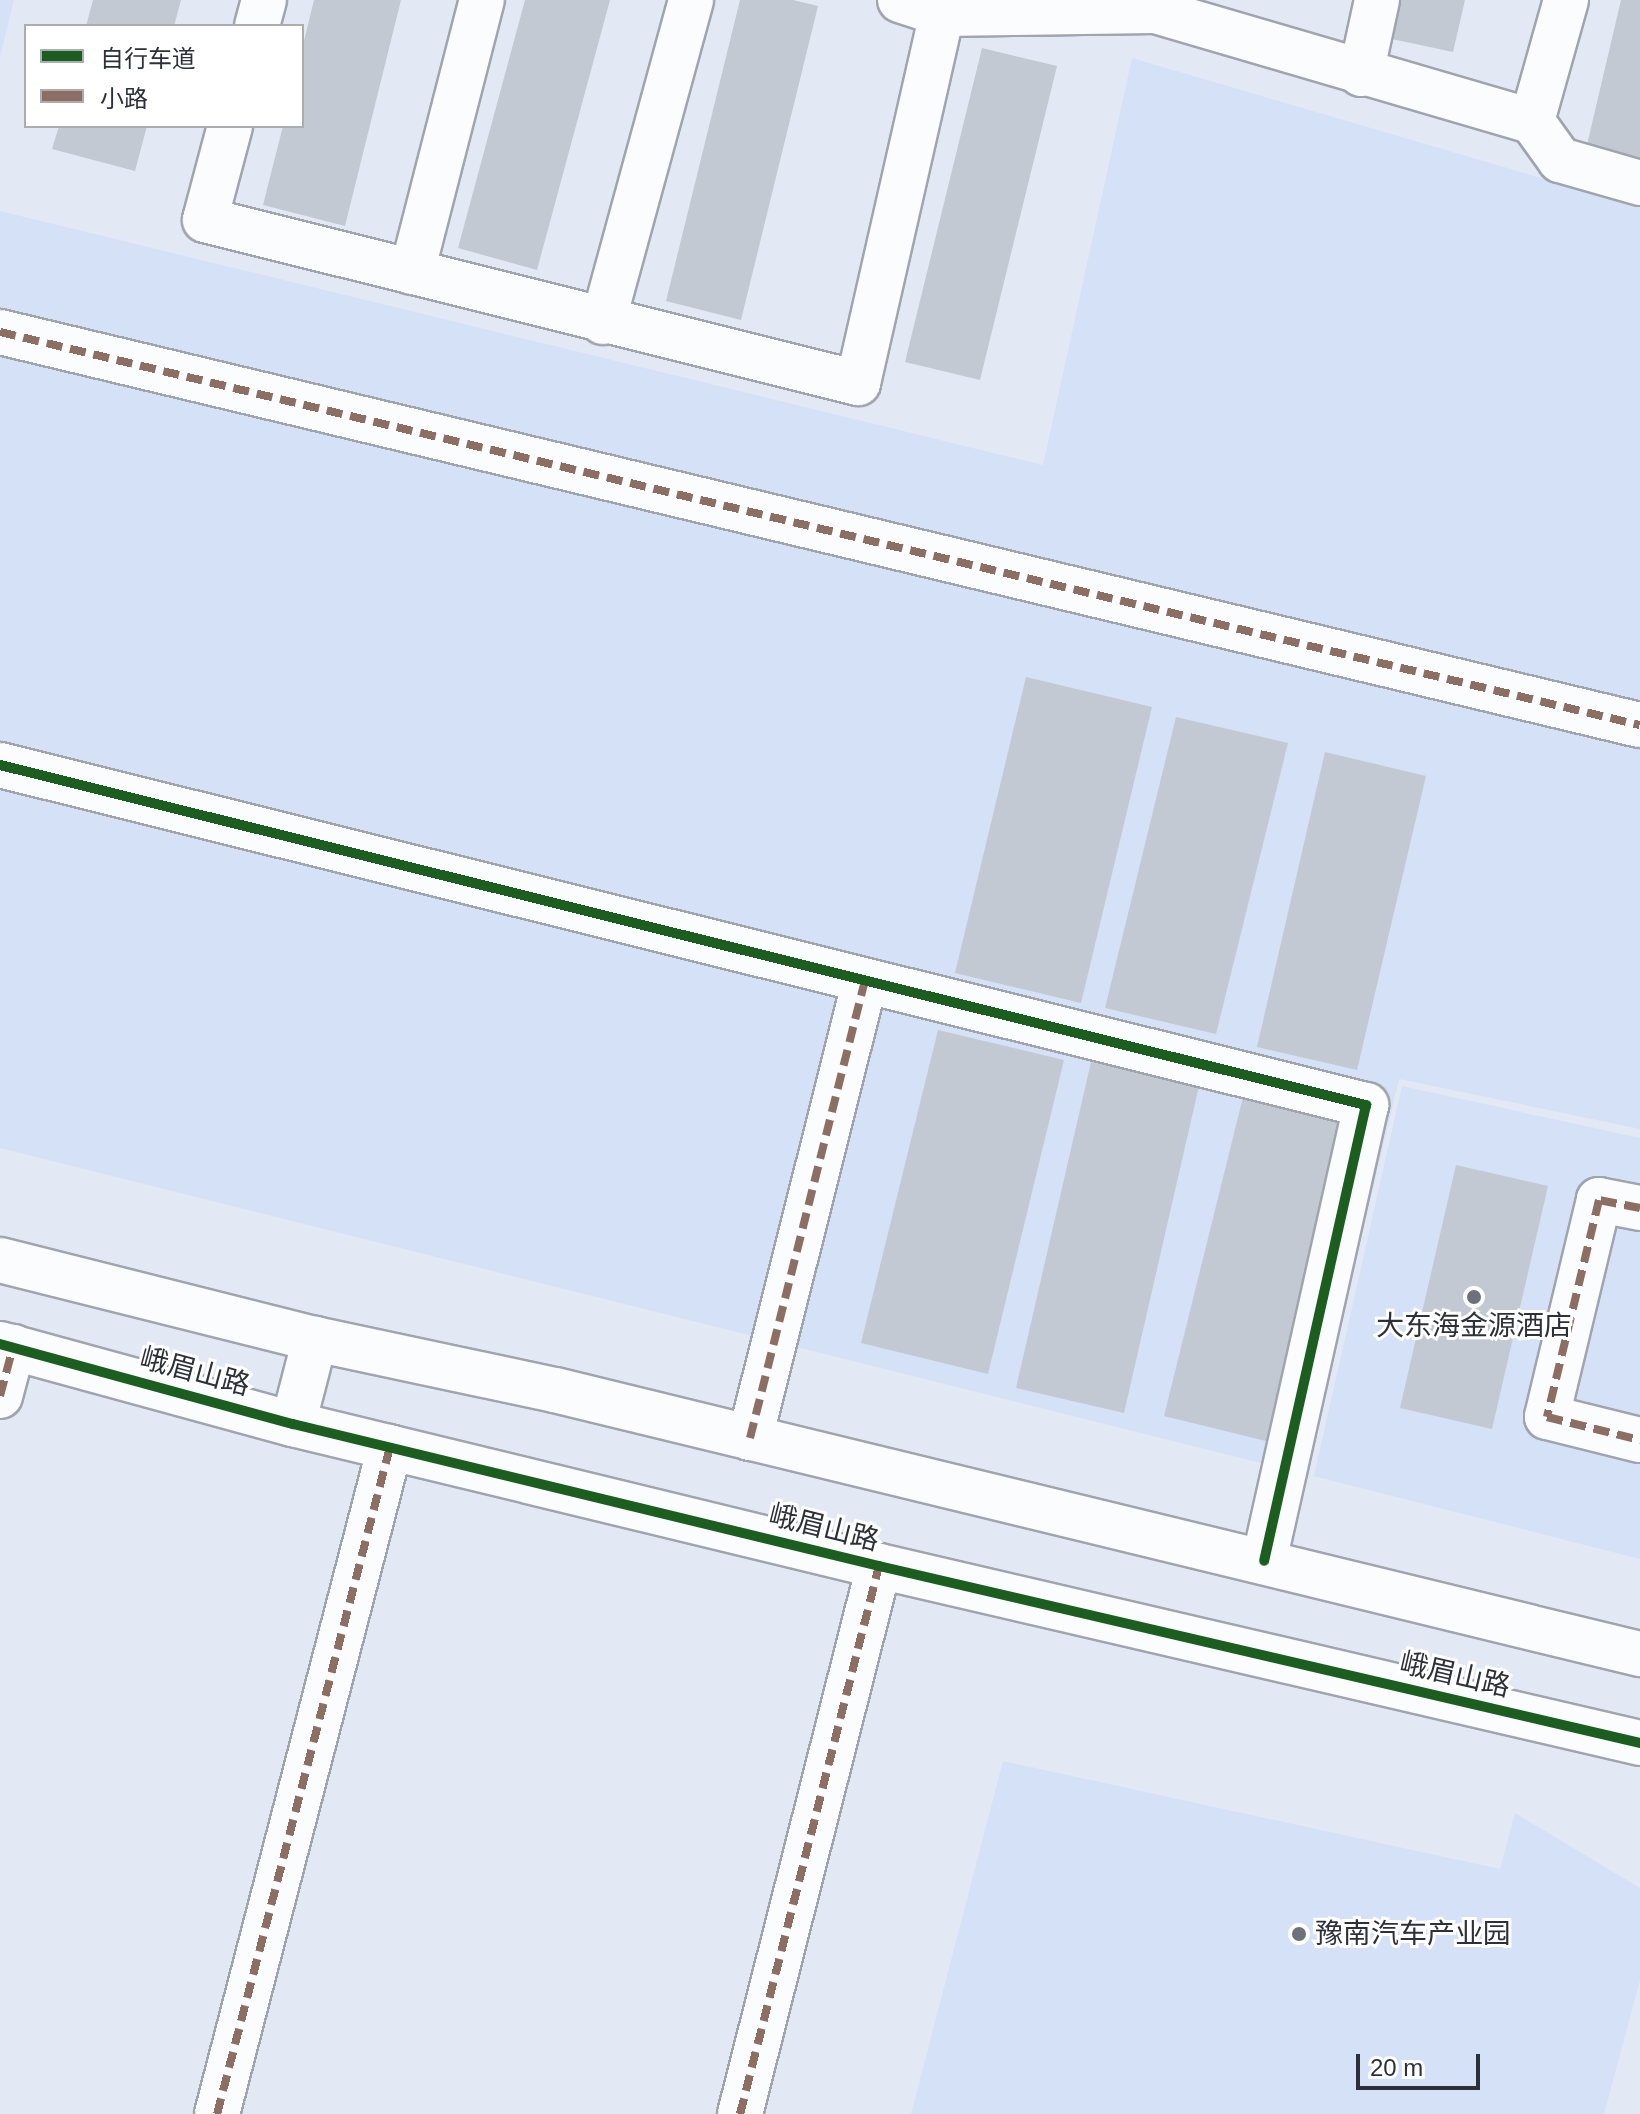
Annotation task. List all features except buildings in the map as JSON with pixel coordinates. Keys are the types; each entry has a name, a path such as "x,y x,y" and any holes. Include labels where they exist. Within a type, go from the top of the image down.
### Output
{"street":[{"path":"258,24 264,0"},
{"path":"412,272 482,0"},
{"path":"603,322 691,0"},
{"path":"900,0 942,14 1155,11 1361,74 1532,121 1560,160 1640,183"},
{"path":"1361,74 1377,0"},
{"path":"1532,121 1566,0"},
{"path":"229,128 205,220 603,322 858,383 942,14"},
{"path":"0,332 1640,725"},
{"path":"0,765 864,983 1366,1105 1264,1561"},
{"path":"750,1438 864,983"},
{"path":"1640,1208 1599,1200 1547,1417 1640,1440"},
{"path":"0,1260 315,1339 555,1390 1640,1654"},
{"path":"293,1424 315,1339"},
{"path":"0,1396 7,1346"},
{"name":"峨眉山路","path":"7,1346 293,1424 879,1566 1640,1743"},
{"path":"217,2114 390,1447"},
{"path":"740,2114 879,1566"}],"shaded area":[{"path":"0,0 14,0 0,57"},
{"path":"1132,58 1640,207 1640,1129 1399,1079 1305,1474 0,1148 0,211 1043,465"},
{"path":"1402,1086 1640,1138 1640,1559 1314,1476"},
{"name":"豫南汽车产业园","path":"1003,1761 1500,1869 1515,1813 1640,1888 1640,1980 1604,2114 911,2114"}],"marked path":[{"path":"0,332 1640,725"},
{"path":"750,1438 864,983"},
{"path":"1640,1208 1599,1200 1547,1417 1640,1440"},
{"path":"0,1396 13,1347"},
{"path":"217,2114 390,1447"},
{"path":"740,2114 879,1566"}],"cycle path":[{"path":"0,765 1366,1105 1264,1561"},
{"path":"0,1344 293,1424 879,1566 1640,1743"}],"place":[{"name":"大东海金源酒店","path":"1474,1297"},
{"name":"豫南汽车产业园","path":"1299,1934"}]}
